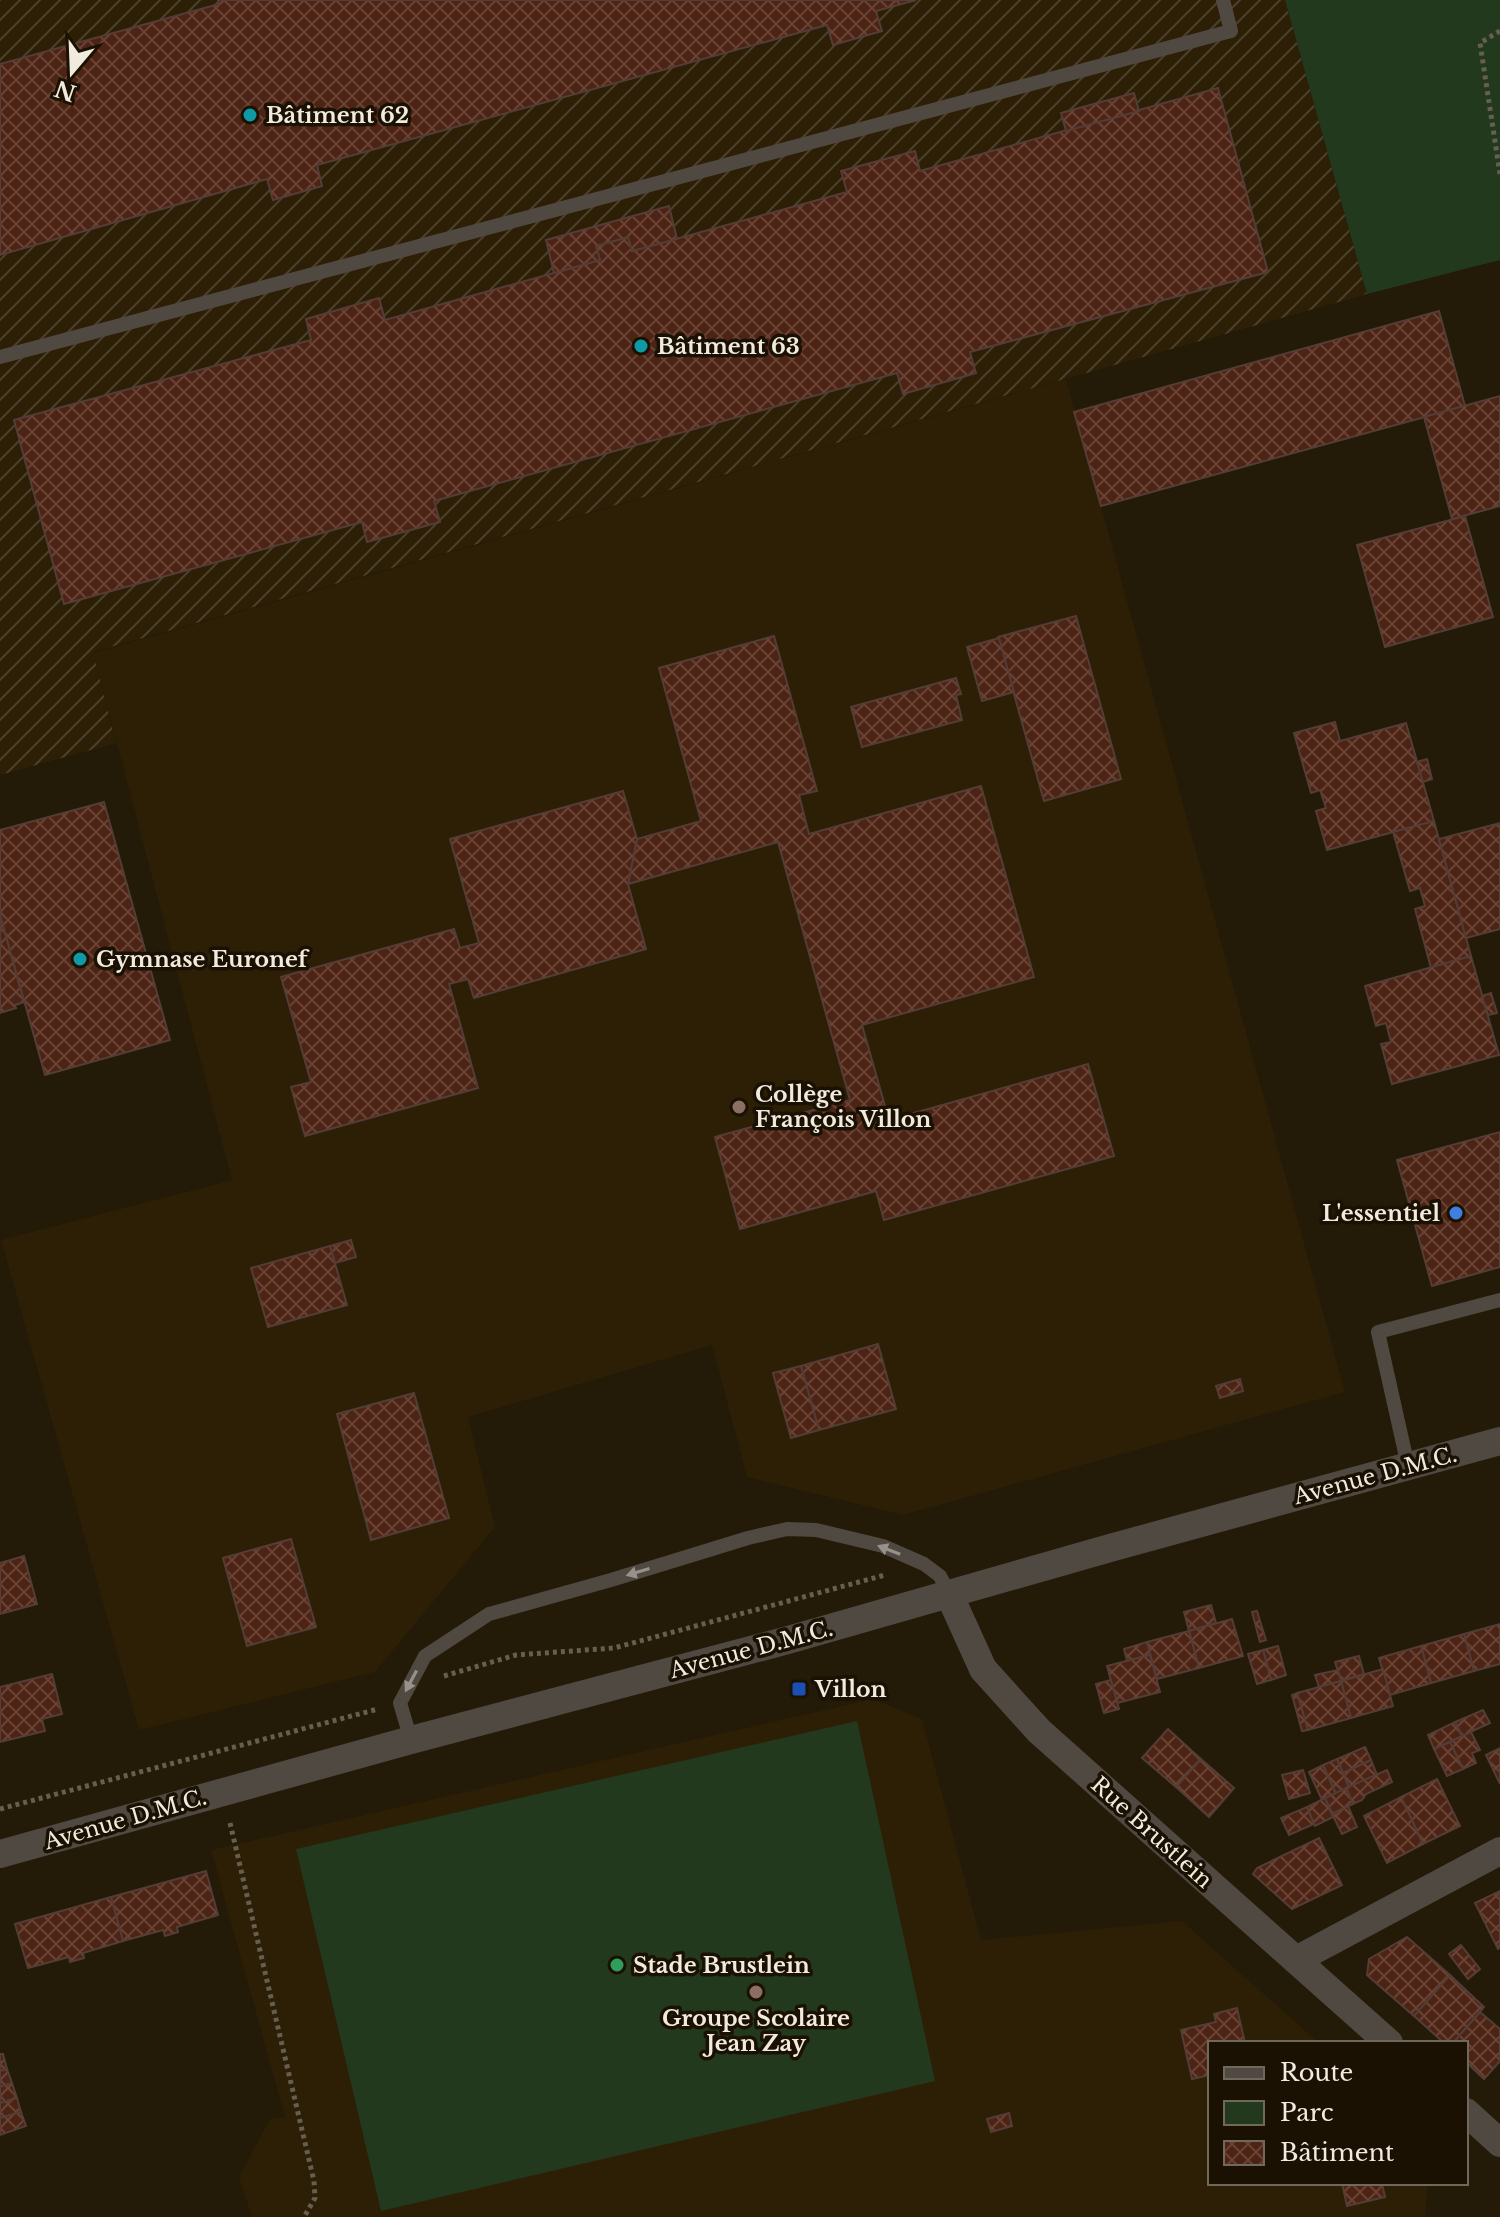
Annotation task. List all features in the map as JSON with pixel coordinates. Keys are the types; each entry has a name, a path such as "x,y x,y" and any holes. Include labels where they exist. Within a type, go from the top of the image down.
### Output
{"street":[{"name":"Avenue D.M.C.","path":"0,1854 788,1640 1500,1441"},
{"name":"Rue Brustlein","path":"949,1594 983,1669 1039,1731 1387,2041"},
{"path":"1296,1960 1500,1851"},
{"path":"1468,2114 1500,2143"}],"lane":[{"path":"0,357 1231,31 1223,0"},
{"path":"1408,1466 1378,1332 1500,1300"},
{"path":"411,1740 400,1703 425,1656 489,1614 748,1538 787,1529 816,1530 883,1546 924,1564 940,1576 949,1594"}],"path":[{"path":"1500,31 1480,43 1500,174"},
{"path":"0,1809 400,1703 441,1677 516,1655 614,1648 924,1564"},
{"path":"223,1792 314,2181 315,2198 304,2217"}],"shaded area":[{"path":"0,0 1285,0 1367,294 93,652 116,743 0,775"},
{"name":"Collège François Villon","path":"1066,379 1345,1392 903,1515 747,1477 712,1345 468,1417 495,1527 375,1672 139,1730 1,1240 232,1180 93,653"},
{"name":"Groupe Scolaire Jean Zay","path":"873,1699 922,1719 981,1940 1182,1921 1317,2041 1208,2041 1208,2185 1428,2185 1425,2217 252,2217 239,2177 270,2119 285,2117 211,1850"}],"green space":[{"path":"1285,0 1500,0 1500,260 1367,294"},
{"name":"Stade Brustlein","path":"857,1721 935,2081 381,2211 296,1849"}],"building":[{"name":"Bâtiment 62","path":"218,0 916,0 876,11 882,31 833,45 827,25 317,165 322,186 273,200 267,179 0,255 0,64 219,4"},
{"name":"Bâtiment 63","path":"1218,88 1268,272 970,352 976,373 903,394 897,373 434,501 440,522 367,542 362,522 64,604 14,420 311,340 306,319 379,298 385,320 600,260 596,246 628,237 632,251 847,192 841,171 915,151 920,171"},
{"path":"1134,93 1139,111 1066,131 1061,113"},
{"path":"669,206 677,239 632,251 628,237 596,246 600,260 554,273 546,240"},
{"path":"1439,311 1465,406 1101,506 1074,412"},
{"path":"1500,396 1500,506 1452,519 1424,417"},
{"path":"1465,516 1493,617 1385,647 1357,545"},
{"path":"1076,616 1121,779 1044,801 998,637"},
{"path":"774,636 817,791 799,795 809,834 981,786 1034,977 862,1025 889,1120 1088,1064 1114,1156 884,1220 876,1191 740,1229 715,1137 850,1100 778,842 628,884 637,839 701,821 659,668"},
{"path":"999,638 1014,692 982,701 967,647"},
{"path":"956,678 961,694 956,695 962,720 862,747 851,707"},
{"path":"1335,722 1340,741 1406,723 1434,821 1327,850 1316,811 1326,808 1320,790 1311,793 1294,733"},
{"path":"1427,759 1432,779 1423,782 1417,762"},
{"path":"623,791 637,839 628,884 646,949 474,998 468,979 449,984 478,1088 305,1136 291,1087 311,1082 281,977 454,929 460,948 479,943 450,839"},
{"name":"Gymnase Euronef","path":"104,802 170,1040 45,1075 0,915 0,830"},
{"path":"1434,821 1471,956 1431,968 1415,909 1425,906 1420,888 1410,891 1393,832"},
{"path":"1500,823 1500,929 1466,938 1439,839"},
{"path":"0,915 24,1002 0,1013"},
{"path":"1471,956 1499,1055 1392,1084 1381,1044 1391,1042 1386,1023 1376,1026 1365,986"},
{"path":"1491,993 1497,1013 1488,1015 1482,996"},
{"name":"L'essentiel","path":"1500,1132 1500,1267 1432,1286 1397,1160"},
{"path":"351,1240 356,1257 335,1263 330,1246"},
{"path":"330,1246 347,1305 268,1327 251,1268"},
{"path":"878,1344 896,1409 819,1430 801,1366"},
{"path":"801,1366 819,1430 791,1438 773,1373"},
{"path":"1240,1379 1243,1391 1220,1398 1216,1386"},
{"path":"414,1393 449,1518 371,1540 337,1414"},
{"path":"291,1539 316,1627 247,1646 223,1558"},
{"path":"24,1556 37,1604 0,1614 0,1563"},
{"path":"1211,1605 1216,1623 1189,1631 1184,1612"},
{"path":"1257,1611 1266,1640 1260,1642 1252,1612"},
{"path":"1232,1619 1243,1656 1199,1668 1189,1631"},
{"path":"1500,1624 1500,1664 1474,1671 1464,1634"},
{"path":"1189,1631 1199,1668 1157,1679 1147,1642"},
{"path":"1464,1634 1474,1671 1431,1683 1421,1646"},
{"path":"1147,1642 1150,1655 1127,1661 1124,1649"},
{"path":"1278,1646 1286,1675 1271,1680 1263,1650"},
{"path":"1421,1646 1431,1683 1390,1695 1379,1658"},
{"path":"1263,1650 1271,1680 1257,1684 1248,1654"},
{"path":"1150,1655 1160,1692 1117,1703 1107,1666"},
{"path":"1359,1656 1364,1674 1341,1681 1335,1662"},
{"path":"1383,1669 1393,1706 1351,1718 1341,1681"},
{"path":"1338,1670 1341,1681 1319,1687 1315,1675"},
{"path":"52,1674 62,1714 42,1719 45,1731 0,1742 0,1687"},
{"path":"1111,1680 1119,1709 1104,1713 1096,1684"},
{"path":"1341,1681 1351,1718 1308,1730 1297,1693"},
{"path":"1297,1693 1308,1730 1302,1731 1292,1695"},
{"path":"1483,1710 1490,1723 1462,1736 1455,1722"},
{"path":"1455,1722 1462,1736 1434,1749 1428,1735"},
{"path":"1168,1729 1201,1759 1176,1787 1142,1758"},
{"path":"1471,1732 1480,1750 1472,1753 1476,1763 1463,1769 1450,1742"},
{"path":"1450,1742 1463,1769 1447,1776 1434,1749"},
{"path":"1365,1747 1371,1760 1343,1773 1337,1759"},
{"path":"1500,1748 1500,1784 1486,1755"},
{"path":"1201,1759 1234,1788 1209,1817 1176,1787"},
{"path":"1337,1759 1349,1787 1336,1794 1323,1765"},
{"path":"1371,1760 1377,1775 1349,1787 1343,1773"},
{"path":"1323,1765 1336,1794 1322,1800 1309,1772"},
{"path":"1303,1770 1310,1793 1289,1799 1282,1775"},
{"path":"1387,1770 1392,1782 1353,1804 1346,1788"},
{"path":"1437,1779 1460,1826 1423,1844 1401,1797"},
{"path":"1346,1788 1353,1804 1332,1814 1325,1798"},
{"path":"1401,1797 1423,1844 1387,1863 1364,1816"},
{"path":"1325,1798 1333,1817 1315,1826 1307,1807"},
{"path":"1348,1806 1357,1827 1342,1834 1332,1814"},
{"path":"1307,1807 1314,1824 1289,1835 1281,1818"},
{"path":"1319,1838 1342,1885 1292,1909 1253,1874 1257,1868"},
{"path":"206,1871 218,1915 177,1927 178,1932 165,1936 163,1930 123,1941 111,1897"},
{"path":"1500,1891 1500,1948 1498,1949 1475,1903"},
{"path":"111,1897 123,1941 83,1953 84,1958 70,1962 69,1957 28,1968 15,1924"},
{"path":"1407,1937 1450,1975 1414,2016 1367,1975 1369,1959"},
{"path":"1461,1945 1480,1969 1468,1979 1449,1954"},
{"path":"1450,1975 1484,2007 1455,2041 1442,2041 1414,2016"},
{"path":"1237,2008 1245,2041 1208,2041 1208,2075 1192,2079 1181,2030 1216,2022 1214,2014"},
{"path":"1480,2012 1500,2029 1500,2061 1484,2079 1468,2064 1468,2041 1455,2041"},
{"path":"0,2054 3,2054 7,2069 0,2071"},
{"path":"7,2069 12,2083 0,2087 0,2071"},
{"path":"12,2083 17,2098 0,2103 0,2087"},
{"path":"17,2098 21,2112 0,2118 0,2103"},
{"path":"21,2112 26,2126 0,2135 0,2118"},
{"path":"1009,2113 1012,2126 991,2132 987,2119"},
{"path":"1342,2185 1382,2185 1385,2197 1347,2206"}],"place":[{"name":"Bâtiment 62","path":"250,115"},
{"name":"Bâtiment 63","path":"641,346"},
{"name":"Gymnase Euronef","path":"80,959"},
{"name":"Collège François Villon","path":"739,1107"},
{"name":"L'essentiel","path":"1456,1213"},
{"name":"Villon","path":"799,1689"},
{"name":"Stade Brustlein","path":"617,1965"},
{"name":"Groupe Scolaire Jean Zay","path":"756,1992"}]}
